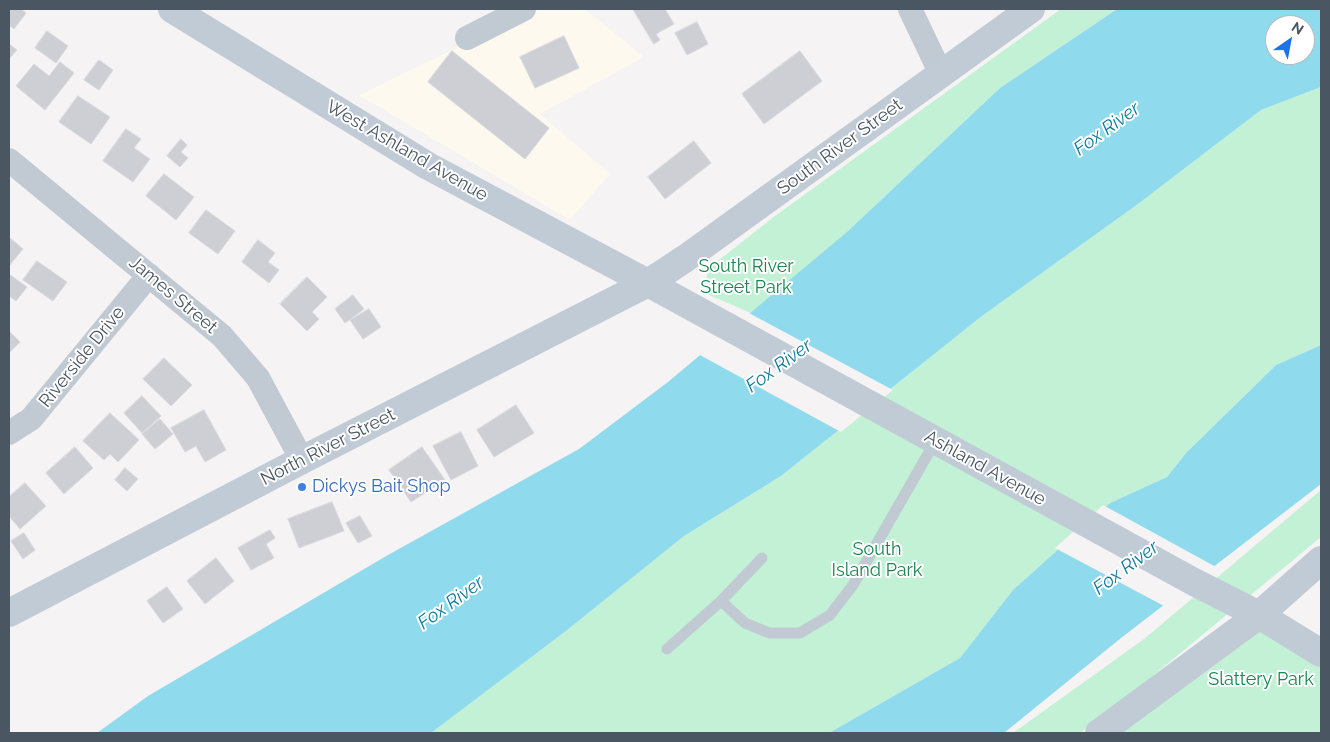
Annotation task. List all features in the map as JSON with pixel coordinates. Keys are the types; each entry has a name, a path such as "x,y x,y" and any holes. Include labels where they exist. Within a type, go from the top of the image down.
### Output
{"street":[{"name":"West Ashland Avenue","path":"172,9 428,166 648,283"},
{"path":"467,38 524,9"},
{"path":"910,9 941,74"},
{"name":"South River Street","path":"648,283 686,258 1031,9"},
{"name":"James Street","path":"9,160 222,336 258,378 302,460"},
{"name":"Riverside Drive","path":"9,433 31,419 149,275"},
{"name":"Ashland Avenue","path":"648,283 1194,582 1259,614 1321,653"},
{"name":"North River Street","path":"9,613 648,283"},
{"path":"1099,733 1259,614 1321,560"}],"lane":[{"path":"721,601 744,623 769,633 800,633 830,615 853,585 936,440"},
{"path":"667,649 721,601 762,558"}],"shaded area":[{"path":"537,9 585,9 644,57 540,114 610,174 570,220 359,95"}],"green space":[{"name":"South River Street Park","path":"1061,9 1117,9 1000,88 848,231 751,313 709,295 705,283 709,268 775,216"},
{"name":"South Island Park","path":"1321,87 1321,345 1276,365 1186,453 1167,477 1110,503 1013,590 960,658 829,733 431,733 566,631 684,536 781,476 982,316 1138,204 1261,110"},
{"path":"1321,490 1321,537 1115,707 1080,733 1013,733 1144,639"},
{"name":"Slattery Park","path":"1259,615 1321,653 1321,733 1099,733"}],"water":[{"name":"Fox River","path":"1117,9 1321,9 1321,87 1261,110 1138,204 982,316 781,476 684,536 566,631 431,733 97,733 148,696 388,555 579,449 668,382 848,231 1000,88"},
{"name":"Fox River","path":"1321,345 1321,484 1121,638 1004,733 829,733 960,658 1013,590 1110,503 1167,477 1186,453 1276,365"}],"pier":[{"path":"747,312 893,390 841,432 698,354"},
{"path":"1103,505 1216,567 1164,606 1055,548"}],"building":[{"path":"9,9 21,9 26,13 14,29 9,25"},
{"path":"633,9 665,9 674,24 656,34 660,40 654,44"},
{"path":"697,22 708,44 687,55 675,33"},
{"path":"47,31 68,46 56,63 35,48"},
{"path":"564,36 579,68 535,88 520,57"},
{"path":"9,44 17,50 9,59"},
{"path":"452,51 549,128 525,159 428,82"},
{"path":"800,51 822,81 764,124 742,94"},
{"path":"99,60 113,70 99,90 84,80"},
{"path":"60,62 74,73 45,110 16,86 34,64 49,76"},
{"path":"78,96 110,117 91,144 59,122"},
{"path":"126,129 141,139 134,148 150,159 133,182 103,161"},
{"path":"181,139 187,145 181,152 188,158 180,167 167,156"},
{"path":"694,141 711,163 665,199 648,177"},
{"path":"164,174 194,197 176,220 146,196"},
{"path":"206,210 235,231 218,254 189,233"},
{"path":"9,237 23,249 9,266"},
{"path":"258,240 275,253 268,262 279,270 269,283 242,262"},
{"path":"37,261 67,282 53,301 23,280"},
{"path":"9,274 27,287 16,301 9,296"},
{"path":"307,277 327,297 312,312 319,319 307,331 280,304"},
{"path":"353,295 364,309 345,323 335,309"},
{"path":"369,309 381,327 363,339 350,320"},
{"path":"9,331 20,342 9,353"},
{"path":"164,358 192,385 171,406 143,379"},
{"path":"142,396 161,416 142,433 124,413"},
{"path":"516,405 534,433 494,457 477,430"},
{"path":"204,410 226,450 205,462 196,446 185,452 171,428"},
{"path":"110,413 139,440 118,462 110,454 104,460 83,441"},
{"path":"160,419 173,434 155,449 142,434"},
{"path":"461,432 478,466 451,480 433,446"},
{"path":"75,447 93,468 64,494 46,473"},
{"path":"422,447 445,480 411,502 389,470"},
{"path":"125,468 138,479 127,491 115,480"},
{"path":"25,483 46,506 20,529 9,516 9,497"},
{"path":"332,502 344,531 299,548 288,519"},
{"path":"360,516 372,536 358,543 346,523"},
{"path":"270,530 275,538 266,544 274,558 251,570 238,548"},
{"path":"24,533 35,550 23,559 11,541"},
{"path":"216,558 234,581 205,604 187,581"},
{"path":"167,587 183,609 163,623 147,601"}],"place":[{"name":"Dickys Bait Shop","path":"302,487"}]}
